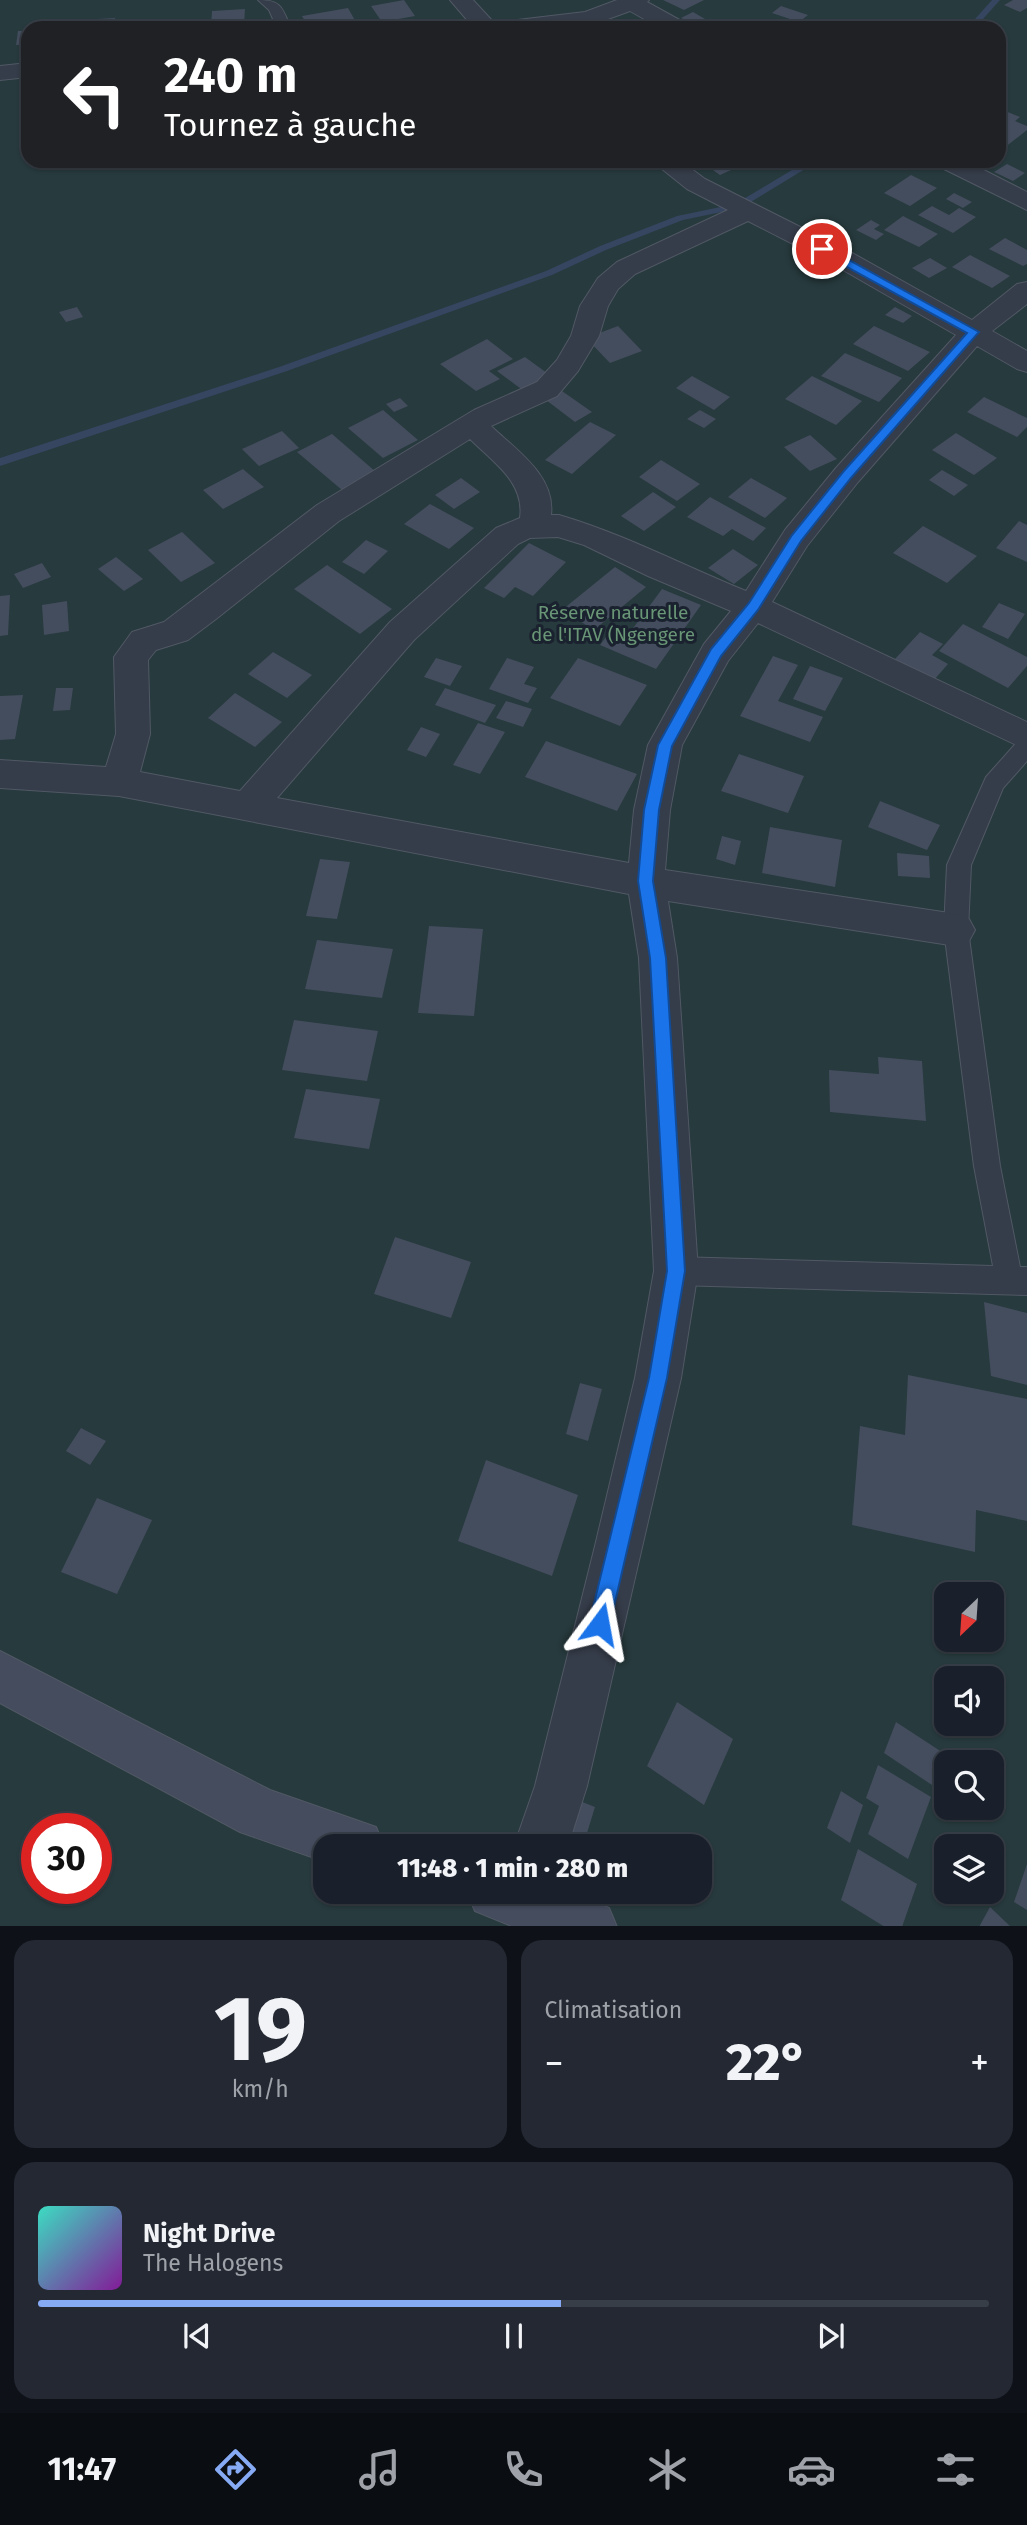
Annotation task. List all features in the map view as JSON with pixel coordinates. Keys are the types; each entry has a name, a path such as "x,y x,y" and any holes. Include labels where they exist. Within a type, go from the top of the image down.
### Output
{"street":[{"path":"461,0 480,21"},
{"path":"565,21 589,18 635,1 666,21"},
{"path":"0,73 21,71"},
{"path":"674,168 696,184 845,260 1027,363"},
{"path":"961,168 1027,202"},
{"path":"119,782 133,734 131,657 144,641 176,631 328,513 472,424 547,389 568,365 584,336 594,306 608,284 626,268 742,208"},
{"path":"545,1834 561,1786 619,1546 658,1378 676,1271 658,958 646,881 652,810 665,745 716,653 753,607 796,538 847,475 974,332 1027,290"},
{"path":"472,424 529,480 537,505 534,527"},
{"path":"247,807 402,631 507,536 525,527 559,526 595,537 659,568 753,607 1027,737"},
{"path":"0,774 119,782 646,881 956,930"},
{"path":"0,1676 259,1813 322,1834"},
{"path":"535,1904 588,1926"}],"lane":[{"path":"265,0 275,8 281,21"},
{"path":"676,1271 1018,1280 987,1166 956,930 958,865 993,783 1027,746"}],"green space":[{"name":"Réserve naturelle de l'ITAV (Ngengere","path":"0,0 1027,0 1027,1926 0,1926"}],"building":[{"path":"404,0 415,16 381,21 371,6"},
{"path":"663,0 704,0 684,10"},
{"path":"1013,0 1027,0 1027,8 1020,12 1004,5"},
{"path":"781,6 808,15 796,21 772,13"},
{"path":"348,8 355,21 305,21 302,16"},
{"path":"245,9 244,21 211,21 212,11"},
{"path":"693,12 705,19 688,21 681,18"},
{"path":"115,18 115,21 97,21"},
{"path":"18,31 21,31 21,45 16,45"},
{"path":"1006,111 1020,117 1015,121 1027,126 1027,130 1006,146"},
{"path":"1006,165 1025,173 1013,181 994,172 1006,168"},
{"path":"710,168 736,168 720,175"},
{"path":"911,175 937,188 910,206 884,193"},
{"path":"954,193 972,202 963,208 946,199"},
{"path":"932,206 949,215 959,208 976,217 953,233 918,215"},
{"path":"903,216 938,234 919,247 884,230"},
{"path":"871,220 880,225 874,229 884,234 876,240 856,230"},
{"path":"1005,238 1027,250 1027,264 1023,266 989,249"},
{"path":"970,255 1010,276 992,288 952,267"},
{"path":"930,258 947,268 929,278 912,268"},
{"path":"77,307 83,317 66,322 59,312"},
{"path":"895,307 912,316 903,323 885,315"},
{"path":"618,326 642,351 610,363 586,338"},
{"path":"874,326 930,352 908,371 853,344"},
{"path":"487,339 513,359 489,371 500,379 476,391 440,364"},
{"path":"845,353 902,378 879,402 821,376"},
{"path":"525,357 551,376 524,391 497,371"},
{"path":"692,376 730,397 714,410 676,388"},
{"path":"812,376 862,401 836,425 785,399"},
{"path":"562,391 592,412 575,422 546,400"},
{"path":"984,397 1027,418 1027,427 1017,437 967,412"},
{"path":"400,398 408,406 394,412 386,404"},
{"path":"383,410 418,440 383,458 348,428"},
{"path":"700,410 716,419 704,428 687,419"},
{"path":"590,422 616,435 572,474 545,460"},
{"path":"282,431 299,448 259,466 242,449"},
{"path":"956,433 997,458 974,475 932,450"},
{"path":"332,434 376,472 342,490 297,452"},
{"path":"810,435 837,459 810,471 784,447"},
{"path":"661,460 700,484 677,501 639,477"},
{"path":"243,469 264,487 223,509 203,490"},
{"path":"942,470 968,485 954,496 929,480"},
{"path":"461,478 480,492 454,509 435,495"},
{"path":"751,478 787,498 765,518 728,497"},
{"path":"653,492 676,507 644,531 621,516"},
{"path":"710,497 766,528 753,541 732,529 723,536 687,517"},
{"path":"430,504 474,528 449,549 404,524"},
{"path":"1019,521 1027,525 1027,562 996,548"},
{"path":"923,526 977,556 947,583 893,553"},
{"path":"182,532 215,563 181,582 148,550"},
{"path":"366,540 388,551 364,574 342,562"},
{"path":"529,543 566,562 533,596 515,587 504,598 484,588"},
{"path":"733,549 758,565 734,584 708,568"},
{"path":"116,557 143,579 124,591 98,569"},
{"path":"42,563 51,577 23,588 14,574"},
{"path":"327,565 392,609 360,634 294,589"},
{"path":"615,567 646,587 594,630 562,610"},
{"path":"662,589 701,605 656,669 600,645 615,625 631,631"},
{"path":"10,595 8,635 0,636 0,596"},
{"path":"67,601 69,631 44,635 42,605"},
{"path":"999,603 1025,614 1008,639 982,627"},
{"path":"963,624 1027,657 1027,666 1008,688 939,651"},
{"path":"920,632 943,644 932,655 948,664 934,680 895,659"},
{"path":"273,652 312,675 287,698 248,674"},
{"path":"773,656 798,665 778,701 823,717 810,742 740,716"},
{"path":"436,658 462,666 450,686 424,677"},
{"path":"507,658 534,667 524,684 537,688 528,703 489,689"},
{"path":"578,658 647,685 620,726 550,698"},
{"path":"810,666 843,678 825,711 793,699"},
{"path":"56,688 73,688 70,710 53,711"},
{"path":"445,688 496,705 485,723 435,705"},
{"path":"235,693 282,722 255,747 208,718"},
{"path":"23,695 15,739 0,740 0,696"},
{"path":"506,701 532,709 523,727 496,718"},
{"path":"478,723 505,732 480,774 453,765"},
{"path":"421,727 440,734 426,757 407,750"},
{"path":"546,741 637,774 617,811 525,777"},
{"path":"739,754 804,776 788,813 721,791"},
{"path":"880,801 940,825 927,850 868,827"},
{"path":"770,827 842,840 835,887 762,873"},
{"path":"722,836 741,841 735,865 716,859"},
{"path":"897,853 929,856 930,878 898,876"},
{"path":"320,859 350,862 337,919 306,916"},
{"path":"429,926 483,929 474,1016 418,1013"},
{"path":"317,940 393,949 382,998 305,989"},
{"path":"294,1020 378,1031 367,1081 282,1070"},
{"path":"878,1057 922,1061 926,1121 830,1112 829,1070 879,1074"},
{"path":"306,1089 380,1099 369,1149 294,1138"},
{"path":"395,1237 471,1262 451,1318 374,1294"},
{"path":"984,1302 1027,1313 1027,1385 991,1376"},
{"path":"908,1375 1027,1399 1027,1521 976,1510 975,1552 852,1525 860,1426 905,1435"},
{"path":"580,1383 602,1389 588,1441 566,1434"},
{"path":"81,1428 106,1441 90,1465 66,1451"},
{"path":"486,1460 578,1495 552,1576 458,1541"},
{"path":"97,1498 152,1520 117,1594 61,1572"},
{"path":"677,1702 733,1739 704,1805 647,1766"},
{"path":"896,1722 939,1750 934,1750 934,1786 884,1753"},
{"path":"878,1765 931,1797 908,1859 868,1834 879,1806 866,1798"},
{"path":"841,1791 863,1805 850,1843 827,1828"},
{"path":"570,1797 595,1807 587,1834 559,1834"},
{"path":"858,1849 917,1884 902,1926 883,1926 841,1900"},
{"path":"1027,1864 1027,1910 1014,1902"},
{"path":"990,1907 1010,1926 980,1926"}],"waterway":[{"path":"977,21 996,0"},
{"path":"0,462 283,369 549,273 603,248 680,218 738,206 801,168"}],"route":[{"path":"600,1624 658,1378 676,1271 658,958 646,881 652,810 665,745 716,653 753,607 796,538 847,475 974,332 822,249"}]}
